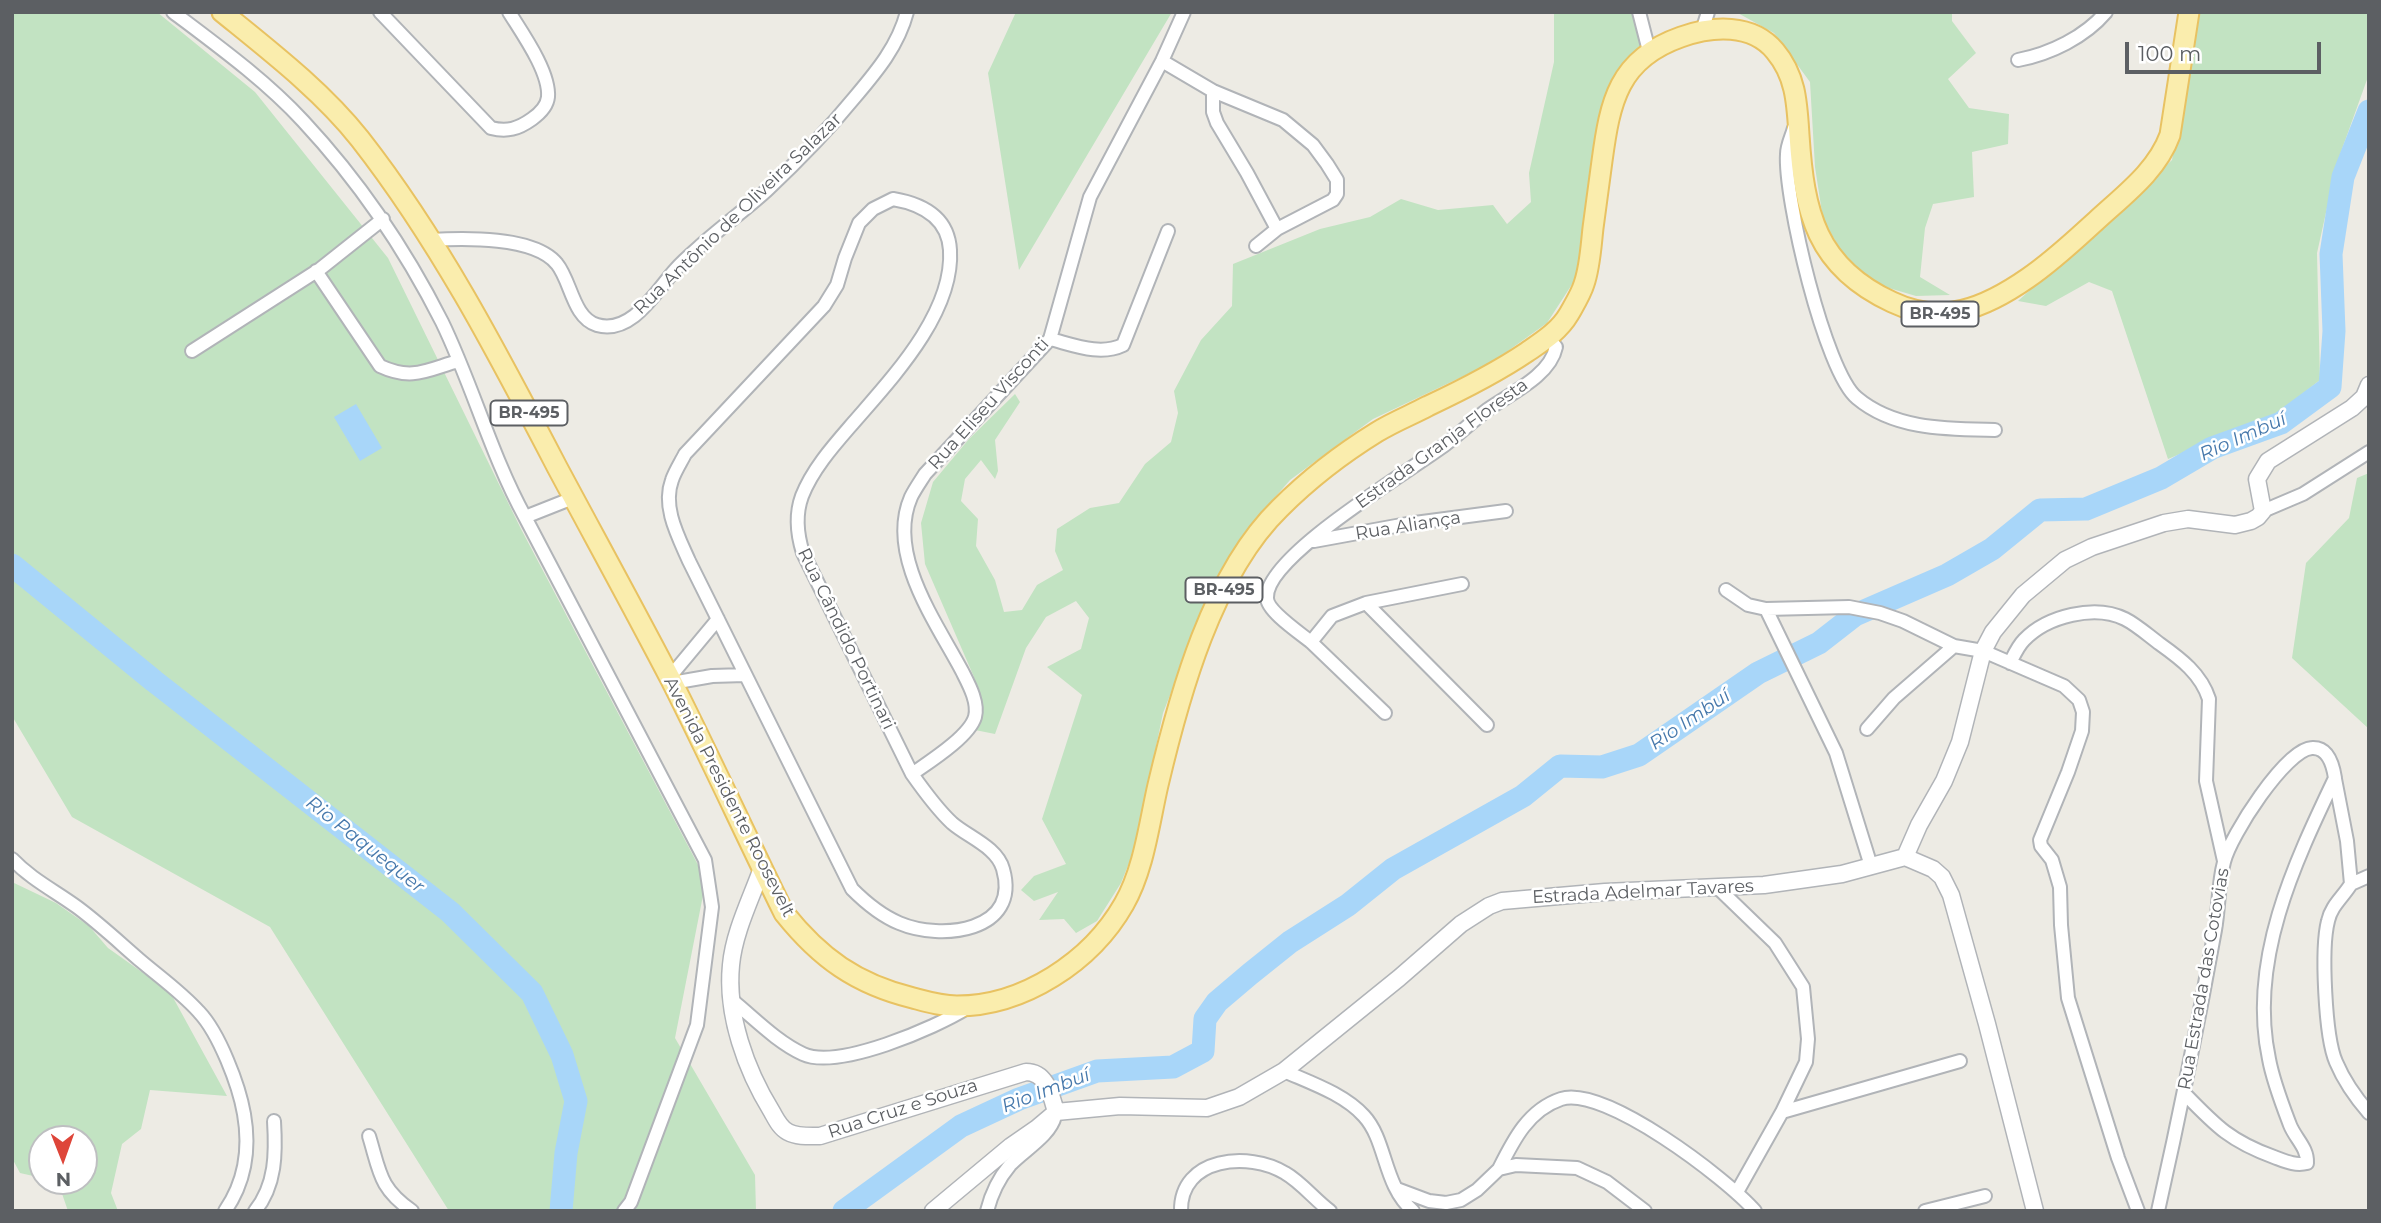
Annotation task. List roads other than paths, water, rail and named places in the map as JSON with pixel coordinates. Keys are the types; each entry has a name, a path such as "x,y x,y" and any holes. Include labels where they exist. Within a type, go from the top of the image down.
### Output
{"main road":[{"name":"Avenida Presidente Roosevelt","path":"222,12 271,52 359,137 406,201 502,363 671,680 784,913 807,941 848,973 882,991 942,1006 970,1006 1023,993 1056,975 1105,932 1125,902 1139,867 1175,713 1199,644 1244,553 1275,512 1311,480 1379,430 1504,368 1548,338 1565,322 1584,285 1609,111 1623,78 1649,51 1683,36 1705,21"},
{"name":"BR-495","path":"1705,21 1758,37 1771,45 1787,68 1796,89 1802,182 1811,220 1824,245 1843,268 1868,291 1903,308 1935,315 1974,309 1998,298 2033,275 2137,183 2165,151 2170,135 2189,12"}],"street":[{"path":"173,12 241,64 303,120 383,219 398,242 442,323 498,464 705,860 712,907 697,1025 631,1202 624,1211"},
{"path":"380,12 491,128 503,131 515,130 533,119 544,108 548,97 545,79 534,52 509,12"},
{"name":"Rua Antônio de Oliveira Salazar","path":"430,240 479,239 540,250 557,264 586,319 596,325 611,326 628,319 647,305 674,270 766,191 829,128 890,52 902,30 907,12"},
{"name":"Rua Eliseu Visconti","path":"912,774 963,733 974,718 975,710 971,688 911,573 905,547 905,521 911,498 925,474 1050,339 1090,197 1163,61 1184,12"},
{"path":"1639,12 1649,51"},
{"path":"2018,60 2035,57 2075,38 2098,22 2106,12"},
{"path":"1163,61 1213,91 1283,120 1313,145 1337,180 1337,194 1333,200 1277,229 1256,246"},
{"path":"1213,91 1213,111 1217,123 1277,229"},
{"path":"1798,114 1787,152 1790,190 1801,251 1816,304 1843,380 1856,397 1909,424 1946,429 1995,430"},
{"name":"Rua Cândido Portinari","path":"893,199 914,203 944,225 949,237 950,260 937,310 920,339 878,395 827,454 803,495 797,520 803,553 912,774 953,823 987,847 1003,866 1006,887 1003,902 991,918 972,928 955,932 931,931 900,924 873,909 852,889 674,528 669,501 671,480 685,454 824,306 837,285 859,223 873,209 893,199"},
{"path":"192,351 316,271 383,219"},
{"path":"1050,339 1112,351 1123,345 1168,231"},
{"path":"316,271 380,366 397,374 412,374 458,361"},
{"name":"Estrada Granja Floresta","path":"1310,542 1361,502 1446,445 1486,411 1528,382 1553,360 1556,347 1548,338"},
{"path":"2263,510 2257,479 2268,461 2352,408 2364,397 2369,385"},
{"path":"2035,1211 2011,1112 1951,895 1942,877 1933,869 1905,857 1919,825 1944,781 1960,742 1983,651 1993,632 2023,595 2044,576 2074,556 2092,547 2164,523 2188,520 2235,525 2258,517 2263,510 2303,494 2369,452"},
{"path":"525,517 573,498"},
{"name":"Rua Aliança","path":"1310,542 1407,524 1506,510"},
{"path":"1310,542 1274,574 1267,598 1269,607 1311,642 1385,713"},
{"path":"1311,642 1332,616 1366,603 1462,584"},
{"path":"1726,590 1748,605 1766,609 1849,607 1880,613 1954,646 1983,651 2064,686 2079,700 2083,712 2082,731 2040,840 2041,846 2052,860 2060,887 2068,998 2118,1158 2138,1211"},
{"path":"1366,603 1487,725"},
{"path":"1766,609 1836,753 1871,866"},
{"path":"2010,663 2023,641 2042,626 2063,618 2101,613 2125,620 2191,668 2205,687 2209,699 2206,781 2224,861"},
{"path":"671,680 718,620"},
{"path":"1867,729 1894,698 1954,646"},
{"path":"671,680 746,675"},
{"name":"Rua Estrada das Cotovias","path":"2158,1211 2216,927 2224,861 2239,827 2266,789 2305,748 2316,747 2323,750 2331,763 2335,778"},
{"path":"2335,778 2347,841 2351,884"},
{"path":"2184,1093 2225,1133 2245,1146 2294,1164 2306,1163 2307,1156 2291,1128 2268,1057 2264,1011 2268,960 2281,906 2301,853 2335,778"},
{"name":"Estrada Adelmar Tavares","path":"1054,1106 1207,1108 1239,1097 1284,1071 1461,924 1489,906 1523,898 1790,881 1842,874 1905,857"},
{"path":"12,859 51,891 98,923 201,1013 225,1057 241,1096 248,1133 242,1176 225,1211"},
{"name":"Rua Cruz e Souza","path":"762,868 731,965 733,1001 740,1039 755,1085 781,1127 789,1133 820,1136 1013,1074 1032,1072 1045,1081 1054,1106"},
{"path":"2369,876 2351,884 2333,908 2327,923 2325,974 2328,1022 2336,1061 2357,1099 2369,1113"},
{"path":"1717,887 1775,943 1803,988 1808,1039 1806,1062 1782,1112 1737,1192"},
{"path":"733,1001 796,1050 828,1059 842,1058 913,1034 945,1022 970,1006"},
{"path":"1782,1112 1960,1061"},
{"path":"1284,1071 1350,1102 1366,1118 1401,1200 1413,1211"},
{"path":"1397,1189 1429,1201 1446,1203 1461,1200 1478,1190 1499,1169 1518,1131 1540,1110 1562,1098 1588,1099 1611,1106 1659,1135 1737,1192 1755,1211"},
{"path":"933,1211 1011,1146 1037,1128 1054,1106"},
{"path":"986,1211 991,1195 1008,1167 1054,1122 1054,1106"},
{"path":"255,1211 265,1195 274,1170 274,1121"},
{"path":"369,1136 383,1183 394,1198 412,1211"},
{"path":"1181,1211 1181,1201 1187,1185 1198,1172 1213,1163 1230,1162 1271,1166 1288,1174 1331,1211"},
{"path":"1499,1169 1516,1165 1577,1168 1607,1182 1645,1211"},
{"path":"1925,1211 1985,1196"}],"water":[{"path":"356,404 382,448 360,461 334,417"}],"waterway":[{"name":"Rio Imbuí","path":"844,1211 961,1126 1019,1099 1097,1071 1173,1067 1203,1051 1205,1019 1217,1002 1290,942 1348,905 1393,869 1523,796 1560,766 1602,767 1639,755 1758,673 1819,643 1855,615 1947,575 1992,549 2040,510 2086,509 2161,478 2212,448 2281,423 2330,387 2334,331 2331,254 2343,177 2369,111"},
{"name":"Rio Paquequer","path":"12,565 154,681 450,912 532,993 562,1055 576,1101 566,1153 561,1211"}]}
